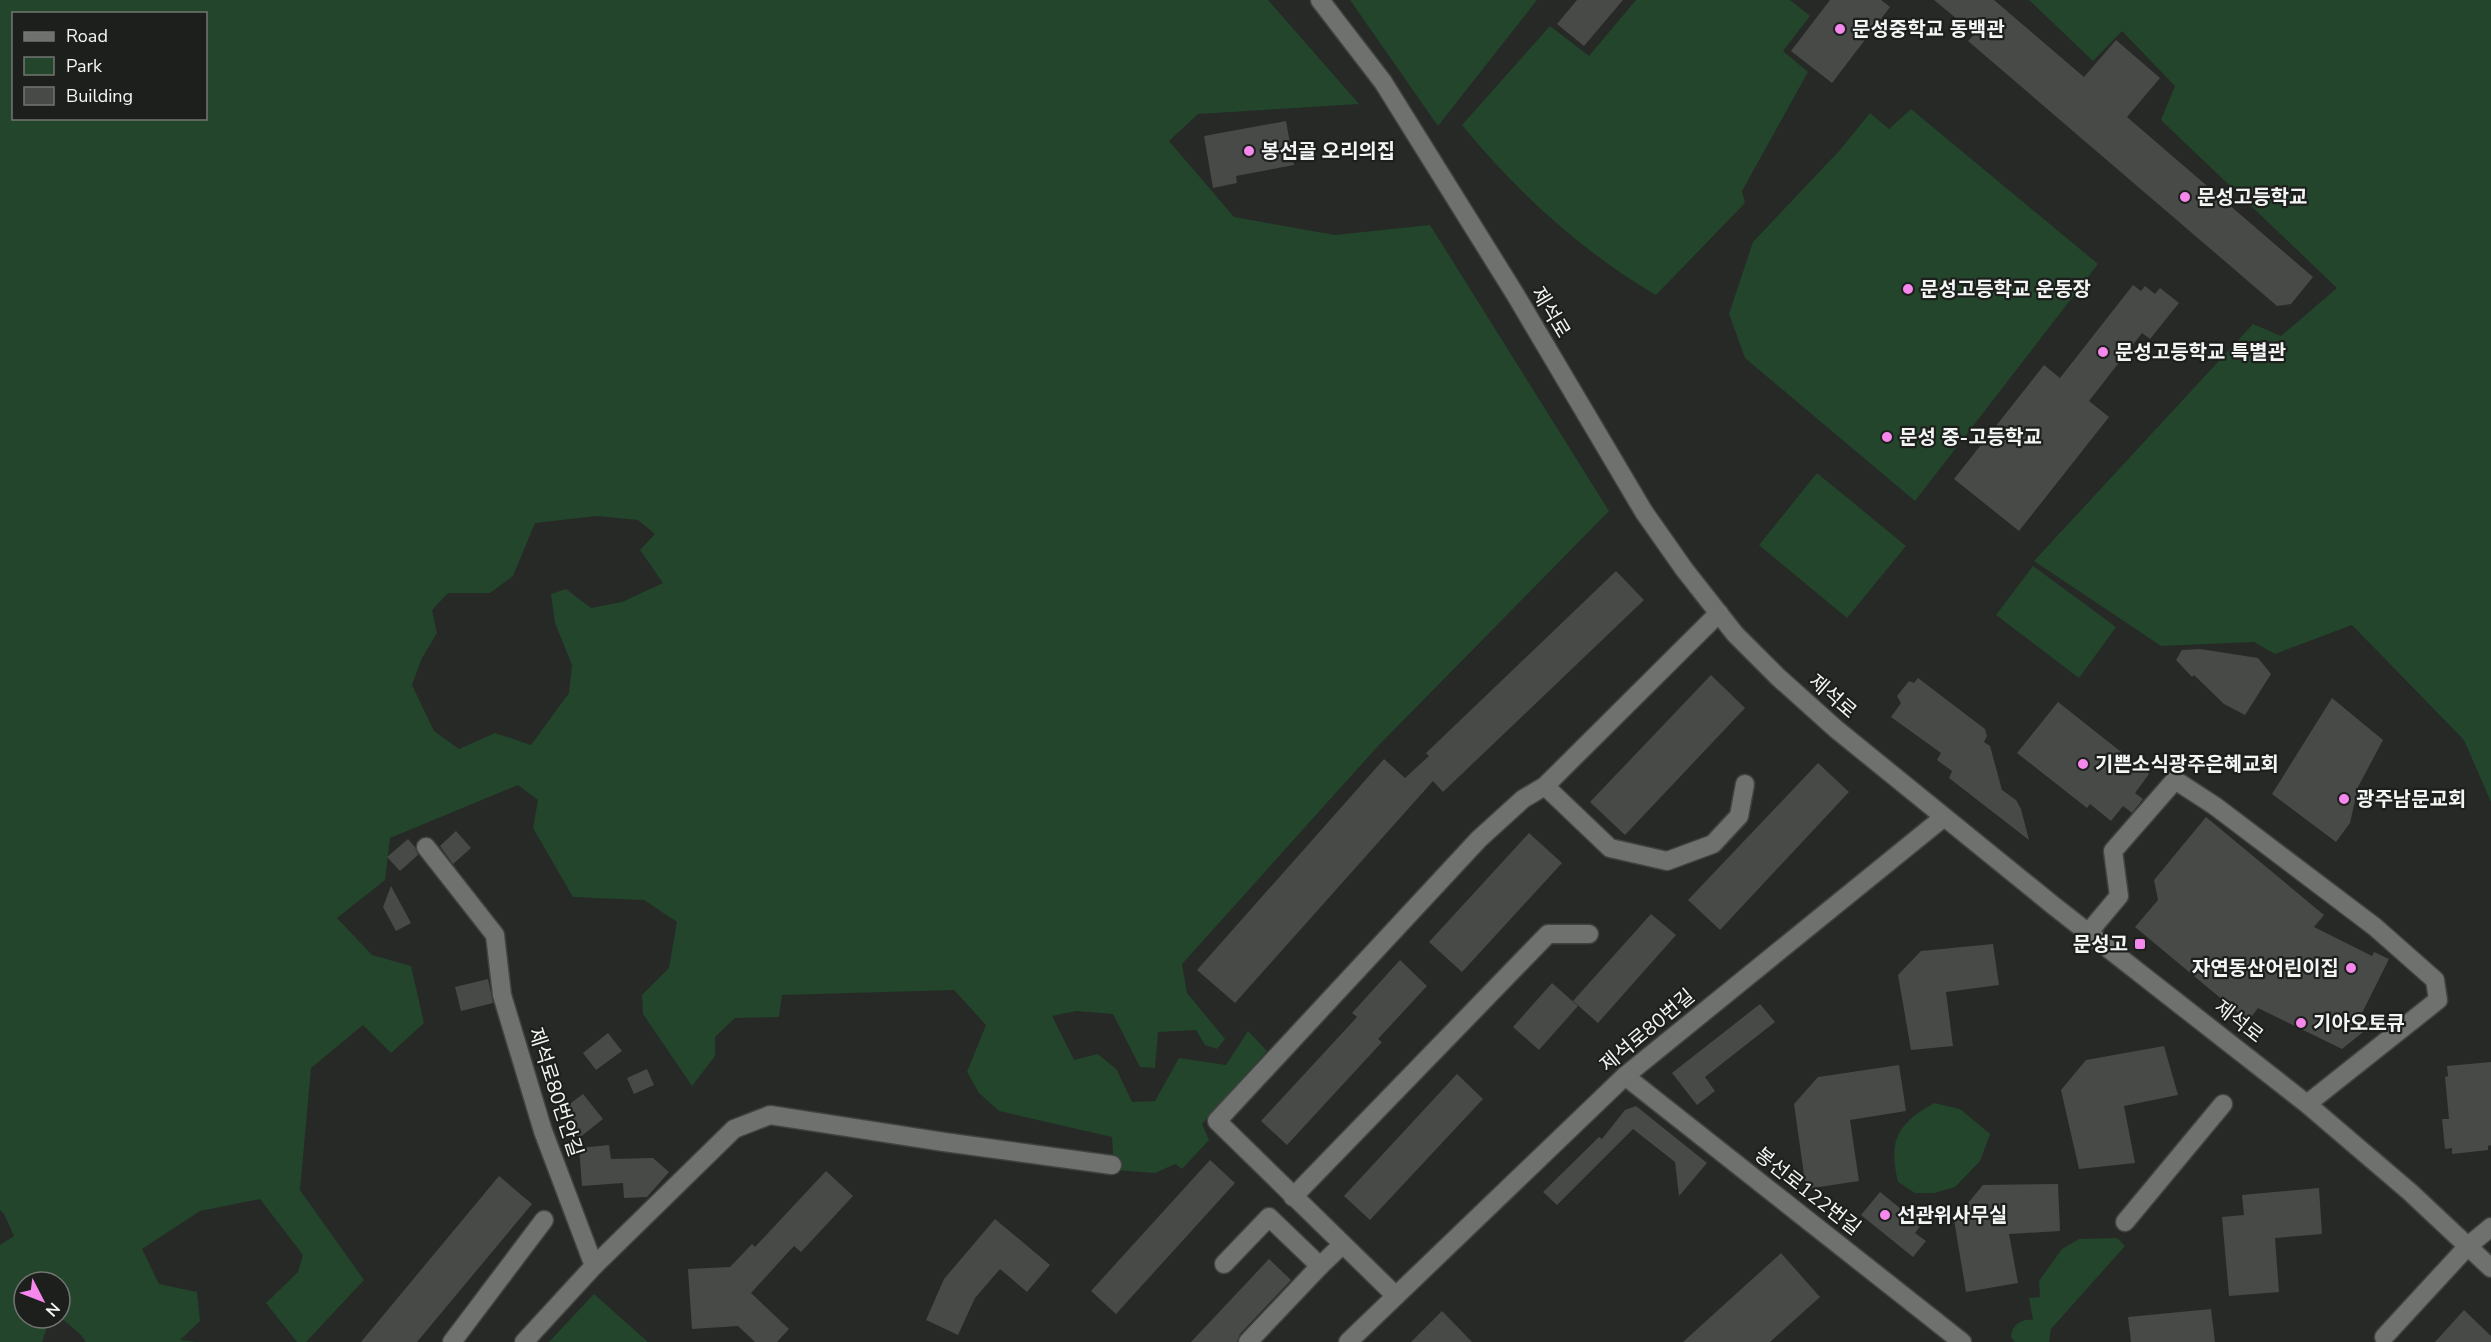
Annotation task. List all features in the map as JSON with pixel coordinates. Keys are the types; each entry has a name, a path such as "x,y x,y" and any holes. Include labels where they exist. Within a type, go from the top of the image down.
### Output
{"street":[{"name":"제석로","path":"1320,0 1383,82 1515,294 1644,512 1684,569 1735,634 1778,677 1836,729 2088,933 2307,1104 2410,1192 2491,1268"},
{"path":"1396,1296 1217,1121 1479,839 1523,799 1545,786 1719,613"},
{"path":"2088,933 2119,896 2113,851 2175,780 2216,807 2375,927 2435,980 2439,1000 2307,1104"},
{"path":"1545,786 1610,848 1666,861 1713,844 1739,816 1745,784"},
{"name":"제석로80번길","path":"1348,1342 1625,1076 1944,817"},
{"name":"제석로80번안길","path":"426,847 495,935 502,995 543,1131 594,1266"},
{"path":"1293,1197 1548,934 1589,934"},
{"name":"봉선로122번길","path":"1625,1076 1962,1342"},
{"path":"2125,1221 2223,1104"},
{"path":"524,1342 594,1266 734,1129 770,1115 1112,1165"},
{"path":"1224,1264 1269,1217 1320,1266"},
{"path":"452,1342 544,1221"},
{"path":"2384,1338 2468,1245 2491,1227"},
{"path":"1248,1342 1342,1245"}],"green space":[{"path":"0,0 1268,0 1359,104 1198,114 1169,141 1234,217 1335,235 1430,225 1609,511 1378,746 1182,964 1187,993 1225,1039 1217,1049 1205,1045 1196,1030 1158,1032 1155,1068 1140,1067 1113,1014 1076,1011 1052,1016 1074,1060 1098,1054 1117,1070 1132,1102 1155,1101 1179,1058 1226,1065 1248,1031 1267,1051 1202,1124 1209,1140 1182,1169 1175,1164 1155,1173 1114,1170 1112,1137 999,1111 979,1093 967,1072 986,1025 954,990 782,995 779,1017 735,1018 715,1037 715,1056 692,1086 643,1014 642,995 669,968 677,922 644,900 573,897 533,828 538,800 518,785 390,838 385,880 337,918 372,955 411,966 424,1023 391,1053 363,1025 311,1068 300,1190 364,1280 306,1342 297,1342 266,1303 298,1272 303,1255 260,1199 200,1211 142,1249 159,1284 197,1292 200,1321 180,1340 197,1342 86,1342 72,1327 72,1270 12,1270 12,1330 46,1330 42,1342 0,1342 0,1245 14,1236 0,1210","holes":["596,516 638,520 655,534 640,550 663,583 622,602 591,608 566,589 551,594 555,623 572,665 569,693 531,745 495,733 459,749 434,731 412,685 422,658 437,633 432,610 448,593 490,593 513,576 535,523"]},
{"path":"1350,0 1537,0 1438,126"},
{"path":"1636,0 1790,0 1810,16 1783,51 1808,72 1742,191 1745,203 1656,295 1602,260 1552,219 1505,173 1462,125 1550,26 1589,56"},
{"path":"2029,0 2491,0 2491,802 2464,740 2352,625 2275,654 2254,642 2161,646 2034,561 2253,324 2281,336 2337,288 2161,120 2175,86 2122,31 2093,61"},
{"name":"문성고등학교 운동장","path":"1911,109 2098,264 1915,501 1745,358 1729,314 1753,242 1840,150 1870,113 1889,129"},
{"path":"1817,473 1906,546 1847,618 1759,545"},
{"path":"2033,566 2116,627 2079,678 1996,615"},
{"path":"1934,1103 1960,1109 1990,1134 1980,1161 1955,1187 1934,1193 1915,1193 1898,1182 1894,1155 1895,1144 1898,1135 1911,1118"},
{"path":"2117,1238 2125,1246 2051,1329 2049,1342 2015,1342 2011,1337 2013,1329 2021,1322 2033,1320 2029,1298 2040,1297 2039,1281 2062,1249 2079,1239"},
{"path":"594,1294 648,1342 549,1342"}],"building":[{"path":"1577,0 1623,0 1584,46 1557,24"},
{"name":"문성중학교 동백관","path":"1830,0 1881,0 1890,7 1832,83 1791,51"},
{"name":"문성고등학교","path":"1934,0 1994,0 2084,77 2116,40 2160,78 2127,117 2313,277 2291,304 2277,306 1968,41 1975,34"},
{"name":"봉선골 오리의집","path":"1286,121 1294,165 1236,176 1237,183 1213,188 1204,136"},
{"path":"2133,285 2141,291 2145,286 2155,294 2160,288 2179,303 2150,339 2142,333 2089,401 2109,417 2019,531 1954,479 2044,365 2060,378"},
{"path":"1616,571 1644,600 1443,792 1433,781 1235,1003 1197,970 1384,759 1405,778 1429,756 1426,753"},
{"path":"2200,649 2258,658 2271,674 2245,715 2224,704 2176,660 2182,650"},
{"path":"1711,675 1745,708 1625,835 1590,802"},
{"path":"1918,678 1985,729 1987,736 1984,742 1990,746 2002,790 2016,800 2021,809 2029,840 1949,778 1952,771 1937,760 1941,753 1891,717 1901,703 1897,696 1909,681 1914,683"},
{"path":"2332,698 2383,740 2358,787 2350,823 2336,842 2272,794"},
{"name":"기쁜소식광주은혜교회","path":"2058,702 2149,774 2135,793 2143,799 2132,813 2123,806 2111,821 2090,804 2087,808 2017,753"},
{"path":"1818,763 1849,792 1720,930 1688,900"},
{"path":"2206,817 2324,915 2314,927 2372,956 2374,952 2389,959 2360,1017 2373,1024 2342,1049 2258,1008 2248,1021 2135,927 2158,900 2154,880"},
{"path":"456,831 471,848 453,864 440,846"},
{"path":"1529,833 1562,863 1462,972 1429,942"},
{"path":"408,839 418,855 400,871 387,857"},
{"path":"391,886 411,923 396,931 383,907"},
{"path":"1651,914 1676,935 1598,1023 1573,1001"},
{"path":"1993,944 1999,985 1946,992 1953,1046 1911,1050 1898,975 1921,951"},
{"path":"1400,960 1427,986 1378,1039 1382,1042 1287,1145 1261,1121 1357,1017 1352,1013"},
{"path":"488,979 493,1003 461,1011 455,987"},
{"path":"1552,983 1578,1006 1539,1050 1513,1027"},
{"path":"1760,1004 1775,1022 1705,1077 1715,1091 1697,1105 1672,1073"},
{"path":"608,1033 622,1051 596,1070 583,1053"},
{"path":"2164,1046 2178,1095 2124,1106 2135,1163 2079,1169 2061,1090 2086,1060"},
{"path":"2491,1062 2491,1145 2488,1146 2488,1150 2452,1154 2452,1148 2445,1149 2442,1119 2449,1119 2445,1077 2448,1076 2447,1066"},
{"path":"1899,1065 1906,1111 1850,1120 1859,1181 1806,1189 1794,1104 1818,1077"},
{"path":"647,1069 654,1085 634,1094 627,1078"},
{"path":"1457,1074 1483,1099 1370,1220 1344,1196"},
{"path":"583,1094 603,1119 579,1138 569,1125 573,1122 563,1109"},
{"path":"1636,1106 1707,1163 1679,1196 1675,1162 1633,1129 1557,1205 1543,1192 1599,1137 1602,1139 1625,1110"},
{"path":"609,1145 611,1159 653,1158 669,1172 647,1197 624,1198 623,1183 582,1186 579,1148"},
{"path":"1210,1160 1235,1183 1116,1314 1091,1291"},
{"path":"826,1171 853,1196 801,1252 794,1246 751,1293 789,1329 777,1342 755,1342 738,1326 692,1329 688,1269 730,1267 752,1244 755,1247"},
{"path":"499,1176 532,1204 417,1342 361,1342"},
{"path":"2058,1184 2060,1231 2009,1234 2018,1283 1966,1292 1954,1220 1983,1185"},
{"path":"2319,1188 2322,1234 2275,1238 2279,1292 2229,1296 2222,1217 2244,1215 2242,1195"},
{"name":"선관위사무실","path":"1880,1192 1921,1225 1915,1233 1926,1241 1913,1257 1861,1215"},
{"path":"995,1219 1050,1265 1027,1292 1000,1269 975,1298 958,1335 926,1320 944,1279"},
{"path":"1781,1253 1820,1297 1770,1342 1683,1342"},
{"path":"1269,1259 1291,1280 1240,1334 1237,1342 1191,1342"},
{"path":"2211,1309 2215,1342 2131,1342 2128,1317"},
{"path":"2464,1310 2491,1336 2491,1342 2435,1342"},
{"path":"1442,1311 1472,1342 1411,1342"}],"place":[{"name":"문성중학교 동백관","path":"1840,29"},
{"name":"봉선골 오리의집","path":"1249,151"},
{"name":"문성고등학교","path":"2185,197"},
{"name":"문성고등학교 운동장","path":"1908,289"},
{"name":"문성고등학교 특별관","path":"2103,352"},
{"name":"문성 중-고등학교","path":"1887,437"},
{"name":"기쁜소식광주은혜교회","path":"2083,764"},
{"name":"광주남문교회","path":"2344,799"},
{"name":"문성고","path":"2140,944"},
{"name":"자연동산어린이집","path":"2351,968"},
{"name":"기아오토큐","path":"2301,1023"},
{"name":"선관위사무실","path":"1885,1215"}]}
